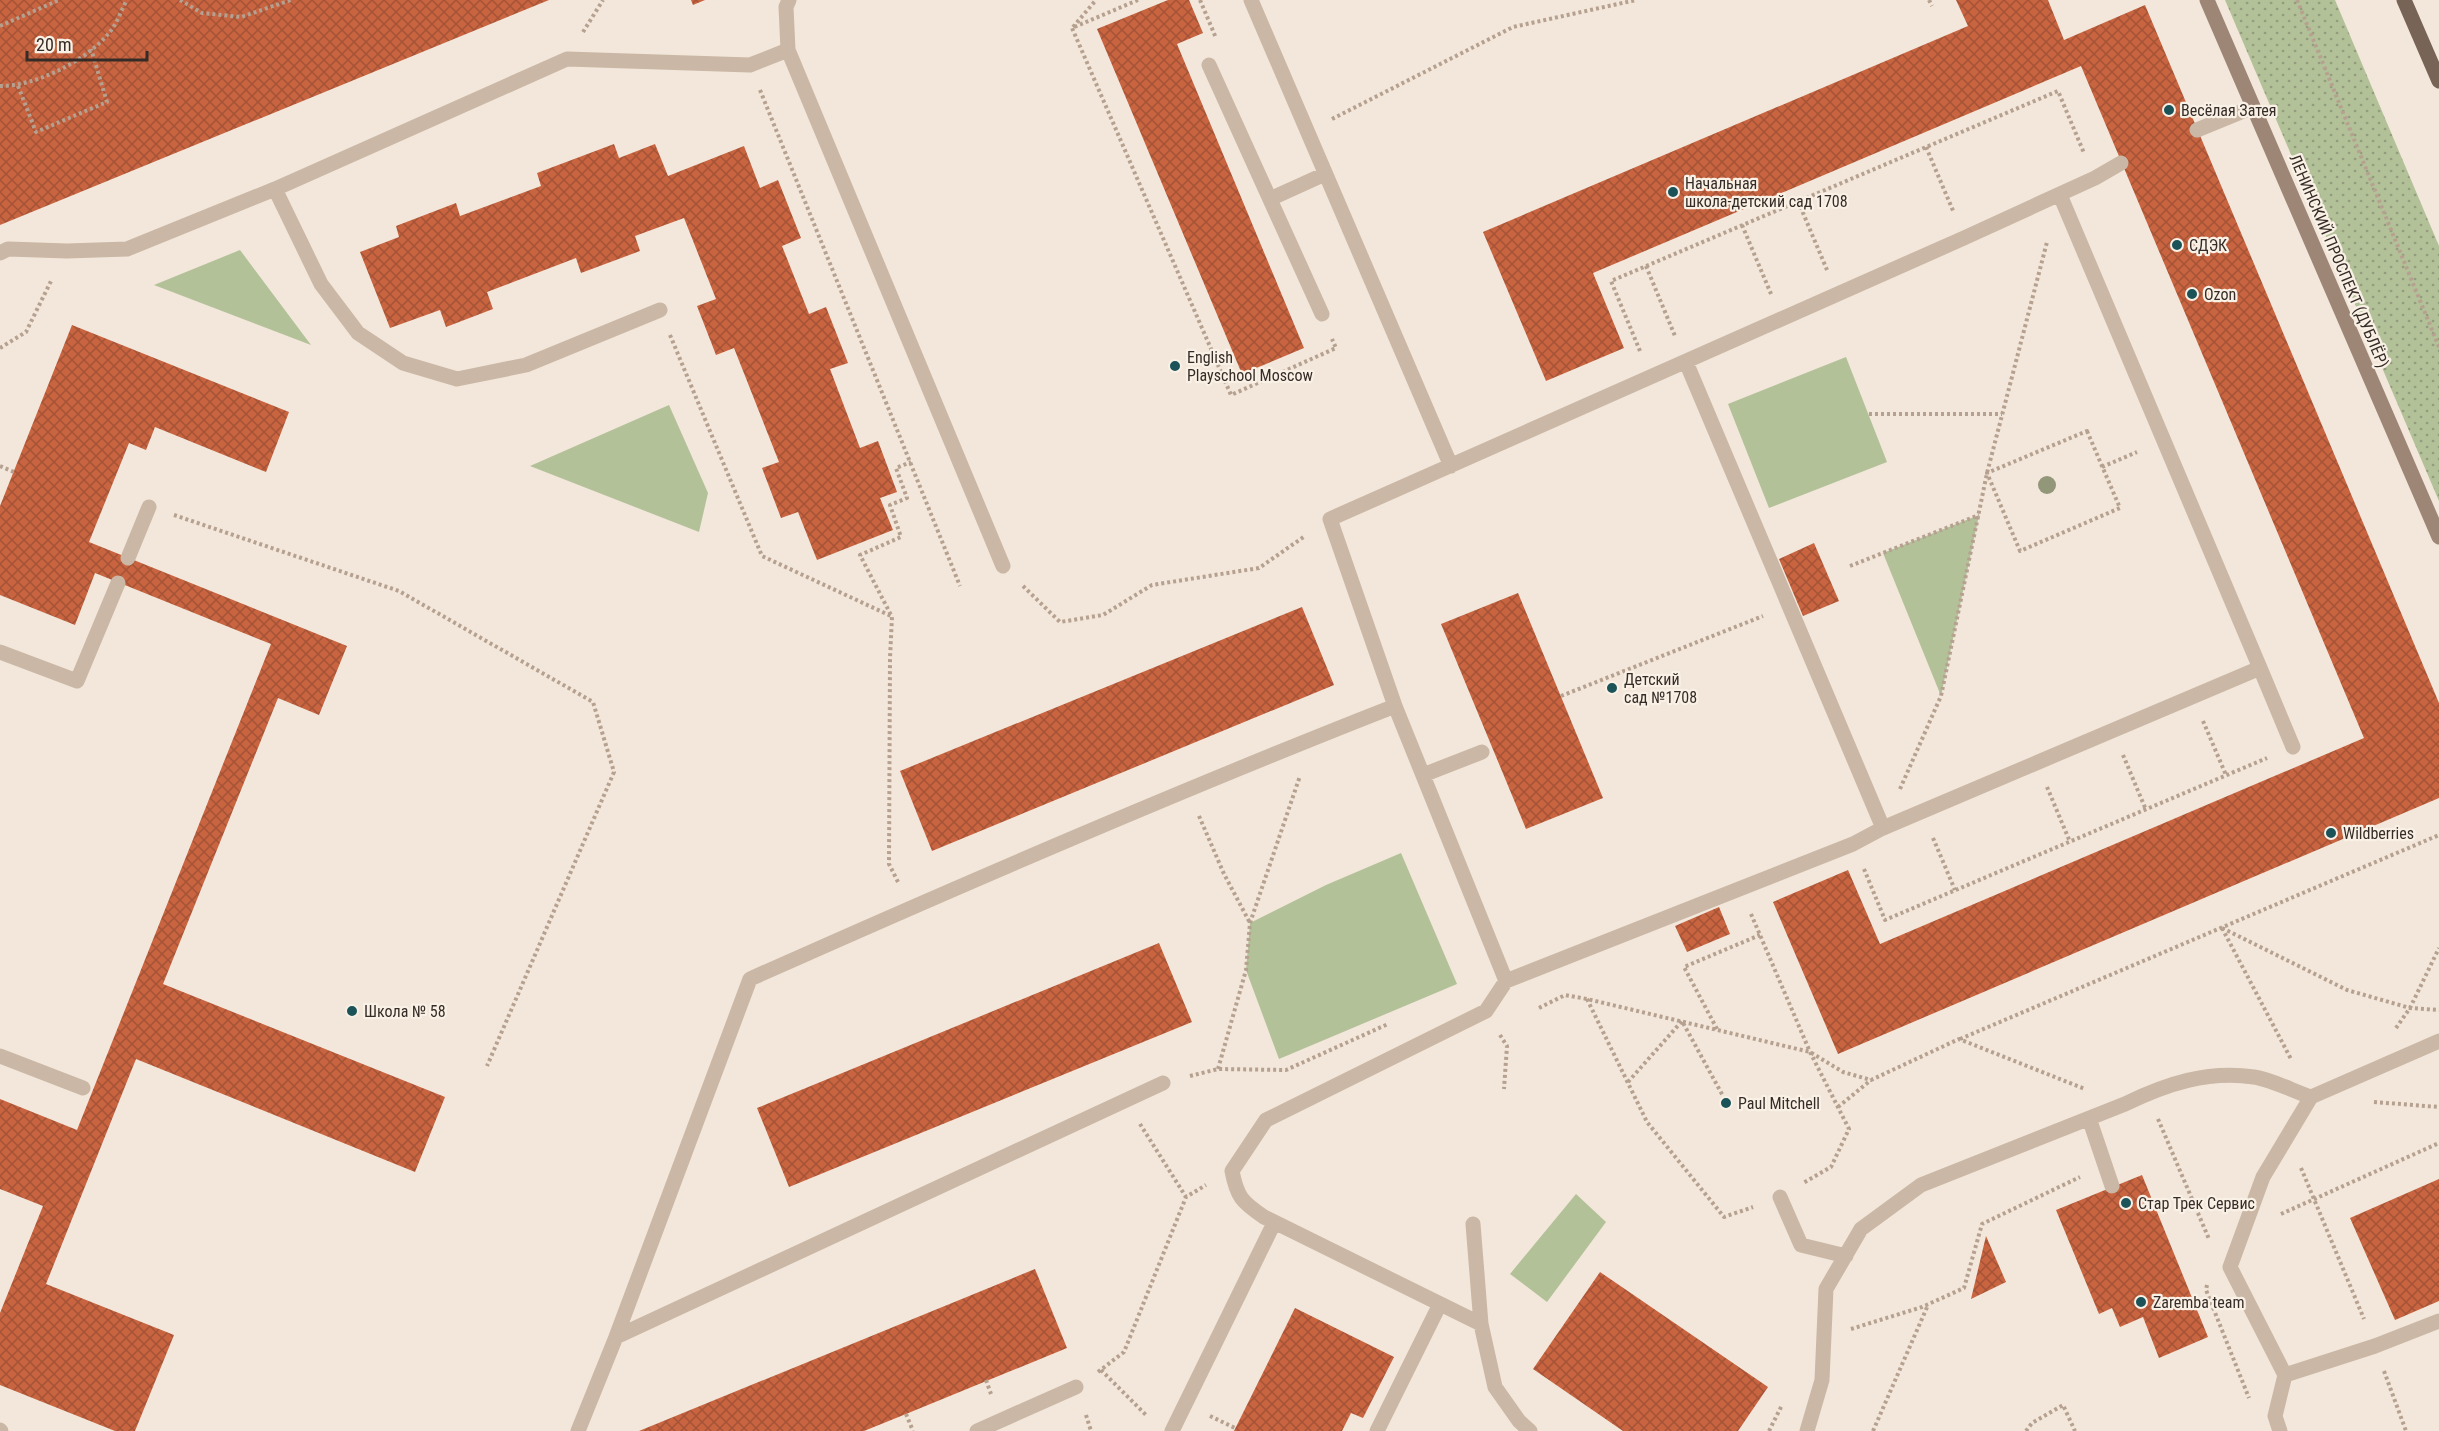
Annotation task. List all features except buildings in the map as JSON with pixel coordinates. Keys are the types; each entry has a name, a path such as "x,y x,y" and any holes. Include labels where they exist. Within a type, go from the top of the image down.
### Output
{"main road":[{"path":"2404,0 2439,81"}],"street":[{"name":"ЛЕНИНСКИЙ ПРОСПЕКТ (ДУБЛЁР)","path":"2207,0 2439,537"}],"lane":[{"path":"789,0 786,7 788,50 1003,566"},
{"path":"1251,0 1451,466"},
{"path":"0,253 8,249 67,251 127,249 275,189 567,59 750,64 788,50"},
{"path":"1209,65 1322,314"},
{"path":"2197,130 2253,107"},
{"path":"1506,981 1395,706 1330,519 1838,295 2060,195 2121,163"},
{"path":"1270,199 1325,174"},
{"path":"275,189 321,285 358,333 403,363 457,379 526,365 660,310"},
{"path":"2060,195 2293,747"},
{"path":"1686,362 1883,828"},
{"path":"128,558 149,507"},
{"path":"0,652 77,681 118,583"},
{"path":"1481,1324 1274,1223 1248,1206 1236,1190 1232,1171 1266,1120 1486,1011 1506,981 1853,844 1883,828 2260,668"},
{"path":"578,1431 616,1337 750,979 909,908 1312,738 1395,706"},
{"path":"1423,775 1482,752"},
{"path":"2280,1431 2275,1416 2285,1375 2230,1267 2263,1177 2311,1097 2439,1041"},
{"path":"0,1056 83,1088"},
{"path":"1807,1431 1822,1380 1826,1289 1861,1229 1921,1185 2125,1104 2147,1093 2201,1076 2255,1077 2311,1097"},
{"path":"616,1337 1163,1083"},
{"path":"2089,1118 2112,1186"},
{"path":"1780,1197 1801,1245 1846,1256"},
{"path":"1172,1431 1274,1223"},
{"path":"1473,1224 1481,1324 1495,1387 1518,1421 1530,1431"},
{"path":"1377,1431 1440,1304"},
{"path":"2285,1375 2375,1346 2439,1321"},
{"path":"977,1431 1077,1388"}],"path":[{"path":"0,26 59,0"},
{"path":"0,86 18,86 76,62 110,32 127,0"},
{"path":"180,0 202,13 241,17 291,0"},
{"path":"1072,28 1096,0"},
{"path":"1072,28 1138,0"},
{"path":"1200,0 1226,60 1209,65"},
{"path":"1307,132 1513,27 1636,0"},
{"path":"1929,0 1932,6"},
{"path":"2297,0 2439,347"},
{"path":"1072,28 1231,395 1336,348 1322,314"},
{"path":"18,86 36,132 107,102 91,50"},
{"path":"750,64 960,586"},
{"path":"1651,376 1611,281 2058,91 2095,178"},
{"path":"1926,147 1964,238"},
{"path":"1798,201 1838,295"},
{"path":"1742,225 1782,320"},
{"path":"1883,828 1941,696 1987,473 2048,241"},
{"path":"0,348 26,332 67,251"},
{"path":"1646,266 1686,362"},
{"path":"660,310 762,556 892,617"},
{"path":"1869,414 2002,414"},
{"path":"2087,431 2120,508 2020,550 1987,473 2087,431"},
{"path":"2102,467 2164,441"},
{"path":"909,908 890,864 892,617 860,555 901,537 890,505 907,498 896,468 911,462"},
{"path":"0,466 14,472"},
{"path":"149,507 399,591 593,702 615,772 487,1066"},
{"path":"1850,566 1978,515"},
{"path":"1003,566 1060,622 1103,615 1152,585 1259,567 1330,519"},
{"path":"1561,696 1789,605"},
{"path":"2193,697 2226,775"},
{"path":"2112,731 2146,810"},
{"path":"1312,738 1250,923 1246,970 1218,1069 1286,1070 1398,1020"},
{"path":"1853,844 1885,920 2293,747"},
{"path":"2037,763 2070,842"},
{"path":"1188,790 1224,874 1250,923"},
{"path":"1922,812 1955,890"},
{"path":"1839,1107 1871,1080 1959,1039 2439,836"},
{"path":"1587,999 1647,1122 1724,1217 1780,1197 1831,1167 1849,1129 1810,1052 1740,889"},
{"path":"2222,928 2347,990 2410,1008 2439,1010"},
{"path":"2222,928 2311,1097"},
{"path":"1718,1030 1684,967 1760,935"},
{"path":"2367,1071 2410,1008 2439,948"},
{"path":"1539,1008 1564,994 1810,1052 1843,1072 1871,1080"},
{"path":"1486,1011 1506,1046 1504,1089"},
{"path":"1628,1082 1682,1022"},
{"path":"1682,1022 1723,1095"},
{"path":"1959,1039 2125,1104"},
{"path":"1077,1388 1124,1352 1186,1197 1126,1101"},
{"path":"2288,1137 2375,1346 2406,1431"},
{"path":"2243,1231 2439,1143"},
{"path":"1823,1337 1928,1304 1964,1288 1982,1224 2105,1165"},
{"path":"1873,1431 1928,1304"},
{"path":"1100,1370 1154,1422"},
{"path":"2026,1431 2032,1424 2063,1405 2075,1431"},
{"path":"906,1414 913,1431"}],"green space":[{"path":"2225,0 2335,0 2439,246 2439,501"},
{"path":"240,250 311,345 154,285"},
{"path":"1846,357 1887,462 1769,508 1728,404"},
{"path":"669,405 708,493 699,532 530,466"},
{"path":"1979,515 1941,696 1883,553"},
{"path":"1401,853 1457,984 1279,1059 1246,970 1250,923 1326,885"},
{"path":"1576,1194 1606,1222 1547,1302 1510,1274"}],"place":[{"name":"Весёлая Затея","path":"2169,110"},
{"name":"Начальная школа-детский сад 1708","path":"1673,192"},
{"name":"СДЭК","path":"2177,245"},
{"name":"Ozon","path":"2192,294"},
{"name":"English Playschool Moscow","path":"1175,366"},
{"name":"Детский сад №1708","path":"1612,688"},
{"name":"Wildberries","path":"2331,833"},
{"name":"Школа № 58","path":"352,1011"},
{"name":"Paul Mitchell","path":"1726,1103"},
{"name":"Стар Трек Сервис","path":"2126,1203"},
{"name":"Zaremba team","path":"2141,1302"}]}
